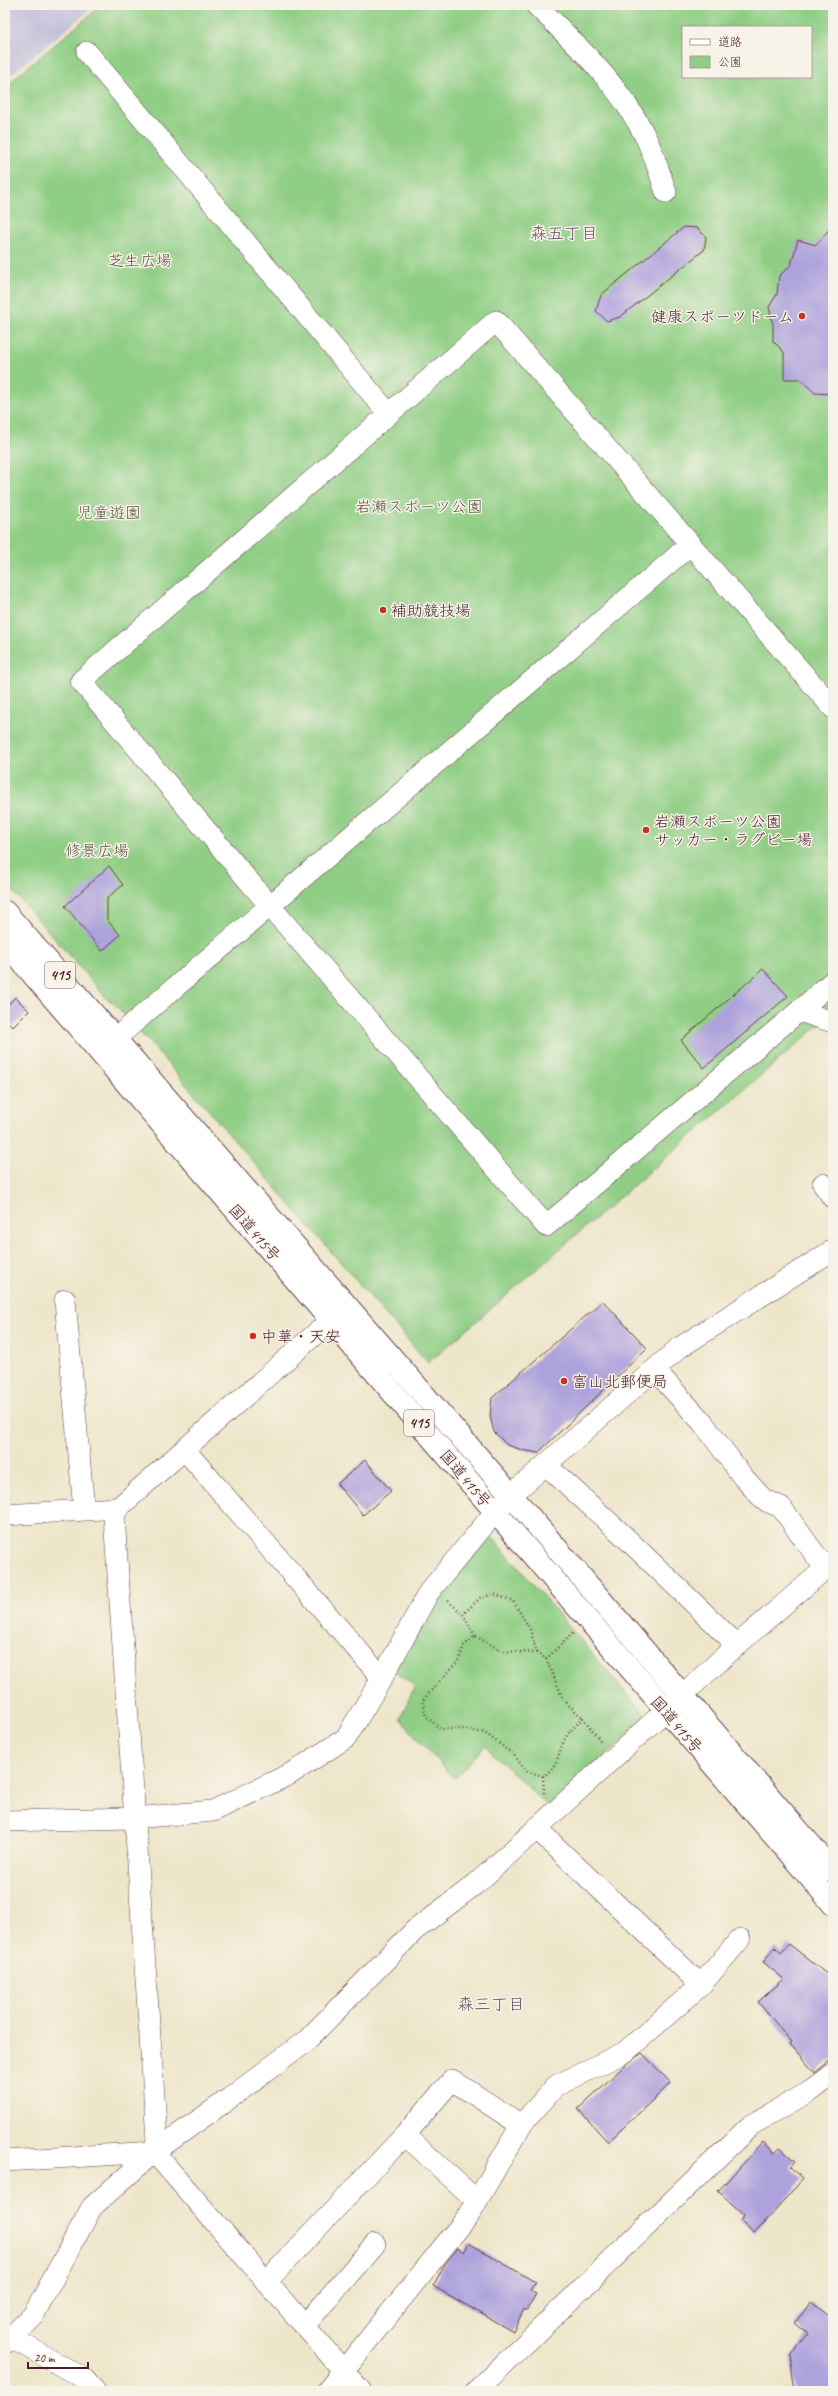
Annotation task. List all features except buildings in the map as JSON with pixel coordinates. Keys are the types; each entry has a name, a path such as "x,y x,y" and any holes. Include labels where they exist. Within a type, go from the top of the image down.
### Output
{"highway":[{"name":"国道415号","path":"5,912 116,1038 345,1306 511,1495 833,1871"},
{"name":"国道415号","path":"5,942 833,1904"}],"street":[{"path":"536,5 565,34 615,89 646,137 666,192"},
{"path":"87,52 388,413"},
{"path":"833,708 496,321 388,413 81,681 269,905 546,1226 833,981"},
{"path":"116,1038 691,544"},
{"path":"799,1011 833,1022"},
{"path":"5,1821 134,1818 213,1811 290,1774 346,1738 382,1678 429,1592 495,1512 511,1495 680,1348 833,1250"},
{"path":"65,1300 84,1510"},
{"path":"154,2152 157,2139 114,1516 118,1508 331,1320"},
{"path":"95,2391 83,2378 8,2340 34,2314 92,2207 154,2152 230,2098 307,2040 415,1930 477,1883 682,1694 829,1565 781,1507 764,1500 742,1478 703,1423 655,1370"},
{"path":"185,1450 382,1678"},
{"path":"546,1465 625,1537 737,1645"},
{"path":"5,1515 118,1508"},
{"path":"536,1828 701,1985"},
{"path":"327,2391 342,2369 469,2215 521,2125 556,2086 625,2052 701,1985 740,1939"},
{"path":"476,2391 751,2124 811,2091 833,2074"},
{"path":"266,2282 405,2135 452,2080 521,2125"},
{"path":"405,2135 476,2201"},
{"path":"5,2161 154,2152"},
{"path":"154,2152 361,2391"},
{"path":"304,2326 375,2244"}],"path":[{"path":"537,1653 530,1629 513,1601 494,1594 480,1598 463,1614 475,1636 502,1651 537,1653 546,1659 564,1701 584,1718 597,1738 615,1755"},
{"path":"546,1659 576,1630"},
{"path":"475,1636 464,1646 459,1660 422,1701 426,1716 440,1729 463,1729 485,1732 514,1755 526,1771 543,1776 550,1772 559,1759 567,1735 584,1718"},
{"path":"543,1776 545,1797 557,1809"}],"shaded area":[{"path":"5,5 96,5 5,80"}],"green space":[{"name":"岩瀬スポーツ公園","path":"102,5 833,5 833,1022 825,1020 428,1363 156,1050 111,1000 109,1001 5,882 5,130 9,83"},
{"path":"493,1538 645,1715 641,1724 548,1806 485,1746 454,1779 400,1719 415,1686 395,1672 404,1654 436,1603 487,1540"}],"place":[{"name":"健康スポーツドーム","path":"802,316"},
{"name":"補助競技場","path":"383,610"},
{"name":"岩瀬スポーツ公園 サッカー・ラグビー場","path":"646,830"},
{"name":"中華・天安","path":"253,1336"},
{"name":"富山北郵便局","path":"564,1381"}],"district":[{"name":"森五丁目","path":"564,233"},
{"name":"森三丁目","path":"491,2004"}],"park label":[{"name":"芝生広場","path":"140,260"},
{"name":"児童遊園","path":"109,512"},
{"name":"修景広場","path":"97,850"}]}
